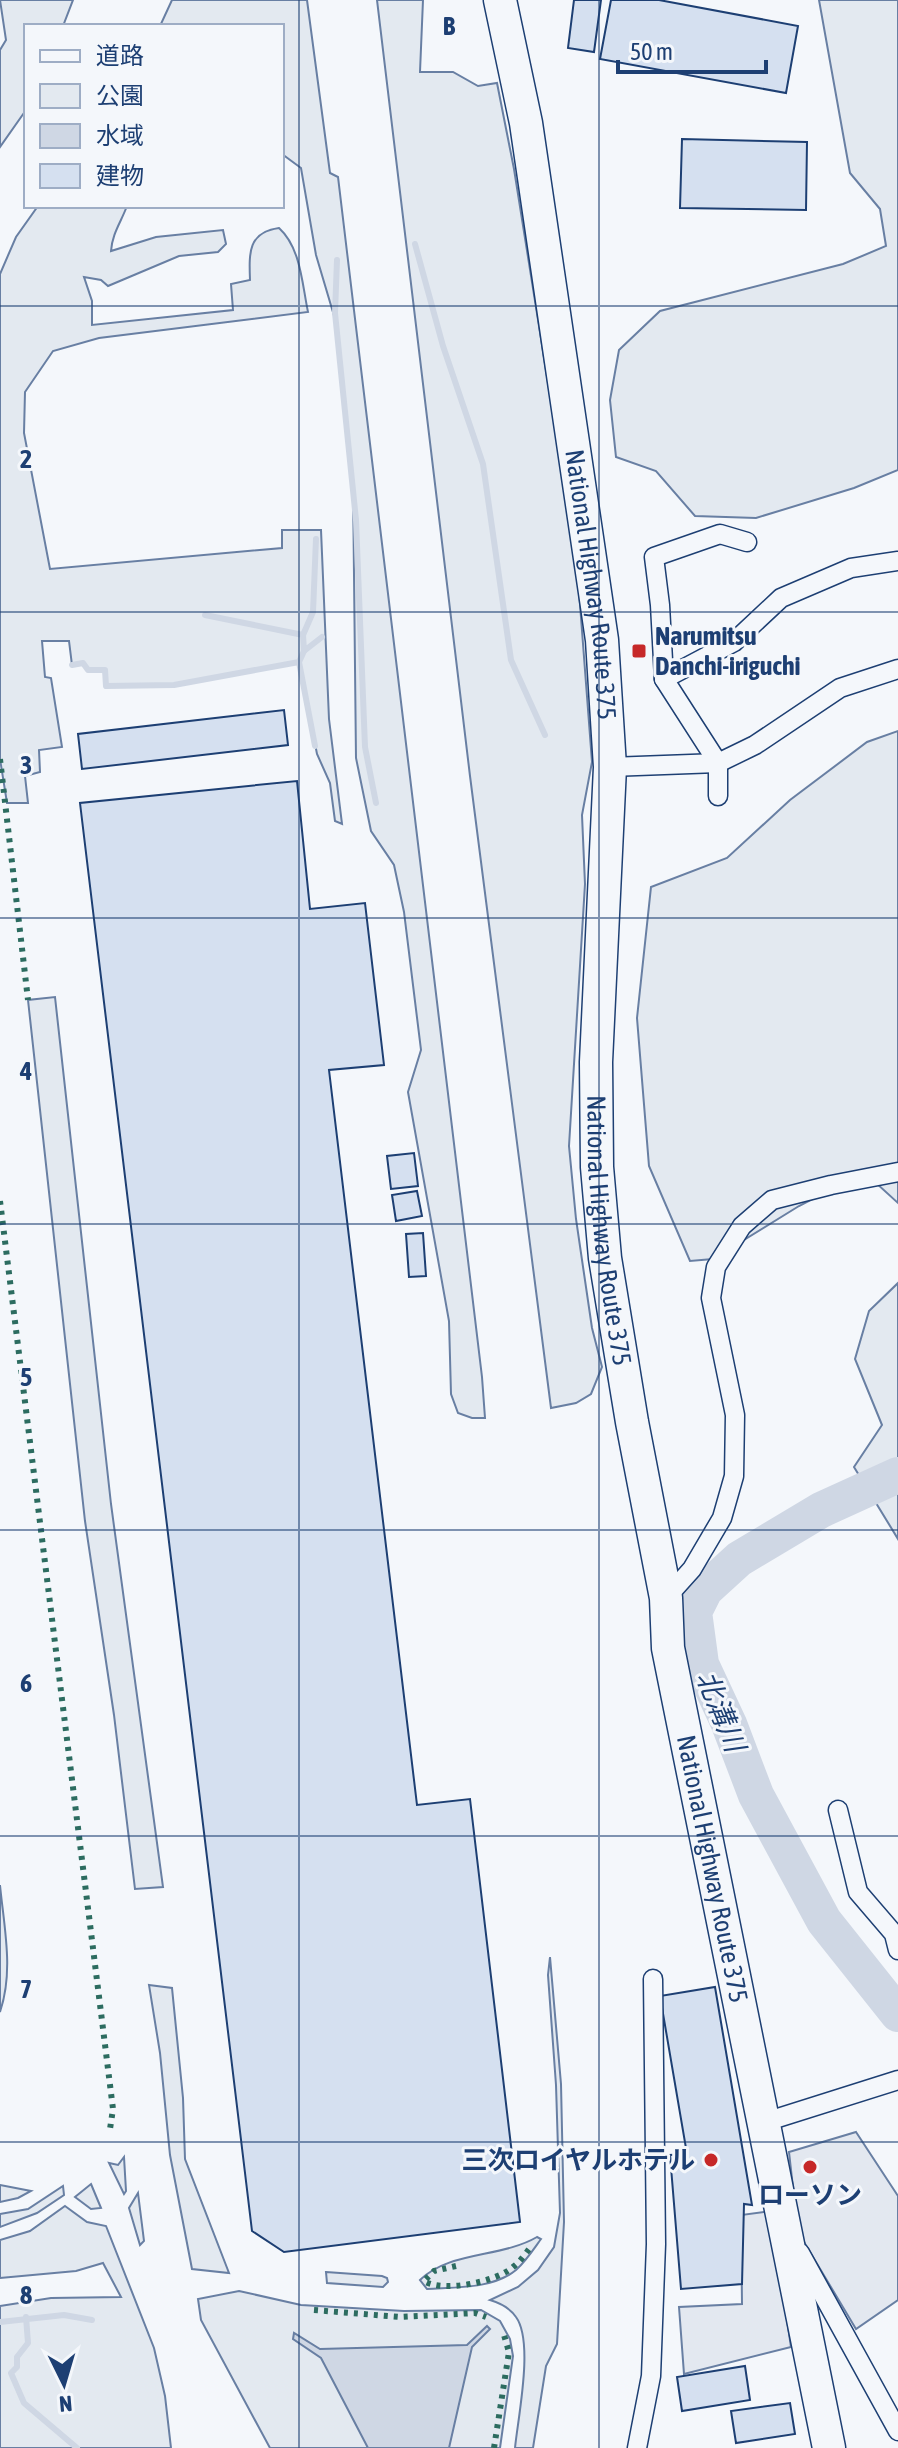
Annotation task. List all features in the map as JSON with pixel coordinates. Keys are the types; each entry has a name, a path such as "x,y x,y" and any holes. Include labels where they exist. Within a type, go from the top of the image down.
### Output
{"highway":[{"name":"National Highway Route 375","path":"500,0 526,123 602,640 610,767 596,1062 597,1167 605,1258 666,1598 668,1648 829,2448"}],"street":[{"path":"718,796 718,763 664,679 654,557 720,534 747,542"},
{"path":"664,679 734,642 781,598 851,568 898,561"},
{"path":"610,767 718,763 755,745 840,688 898,669"},
{"path":"666,1598 692,1569 722,1518 734,1476 735,1415 711,1298 716,1267 742,1226 772,1200 898,1172"},
{"path":"838,1810 858,1892 894,1934 898,1950"},
{"path":"637,2448 651,2376 656,2244 653,1979"},
{"path":"765,2122 898,2080"},
{"path":"787,2229 898,2431"}],"green space":[{"path":"0,0 73,0 64,24 24,24 24,113 0,147 0,50 6,40"},
{"path":"172,0 307,0 330,173 338,177 485,1418 458,1413 451,1394 449,1321 408,1092 421,1050 404,912 394,865 371,831 356,758 353,483 335,319 316,255 301,168 284,155 284,24 161,24"},
{"path":"377,0 423,0 420,72 453,72 478,86 497,83 514,169 577,565 592,762 582,815 585,884 569,1146 592,1328 602,1367 591,1394 576,1403 551,1408 470,776"},
{"path":"819,0 898,0 898,470 854,488 756,518 695,516 656,471 616,457 610,400 619,350 660,311 843,264 886,246 880,209 850,173"},
{"path":"37,208 126,208 111,251 156,237 223,230 226,244 218,252 179,256 108,286 101,280 84,277 92,301 92,325 233,310 231,284 250,280 252,245 256,239 269,230 279,228 292,246 300,267 308,312 99,338 53,351 25,392 24,433 50,569 282,548 282,530 321,530 329,719 342,824 335,821 330,783 317,754 299,662 174,685 106,686 105,670 88,670 83,663 72,665 69,641 42,641 45,677 51,678 62,747 39,750 40,772 25,776 28,803 7,803 0,759 0,274 16,237"},
{"path":"898,731 898,1203 864,1172 799,1206 713,1259 690,1261 649,1166 637,1018 651,887 727,858 790,800 867,742"},
{"path":"55,997 111,1504 163,1887 135,1889 114,1715 85,1521 28,1000"},
{"path":"898,1283 898,1539 854,1467 882,1425 855,1359 869,1311"},
{"path":"0,1885 7,1965 0,2012"},
{"path":"550,1957 561,2084 564,2222 557,2344 546,2366 533,2448 515,2448 524,2344 514,2314 490,2300 518,2287 538,2270 554,2247 560,2213 556,2085 548,1975"},
{"path":"149,1985 172,1988 183,2098 185,2159 229,2273 192,2269 170,2155 160,2053"},
{"path":"124,2157 124,2194 109,2163 118,2165"},
{"path":"91,2184 101,2208 91,2209 75,2197"},
{"path":"0,2185 31,2191 0,2202"},
{"path":"63,2186 64,2195 37,2213 0,2227 0,2214 28,2209"},
{"path":"138,2193 144,2241 140,2245 129,2208"},
{"path":"65,2206 87,2222 106,2226 154,2348 165,2396 171,2448 0,2448 0,2306 51,2298 121,2297 103,2263 76,2271 0,2278 0,2240 30,2231"},
{"path":"537,2237 541,2239 523,2263 496,2281 474,2286 427,2289 420,2280 445,2264 523,2244"},
{"path":"326,2272 382,2276 388,2282 383,2287 327,2283"},
{"path":"239,2291 301,2305 404,2311 481,2310 500,2321 510,2339 513,2356 500,2448 270,2448 201,2320 198,2299"}],"shaded area":[{"path":"856,2132 898,2196 898,2300 856,2329 798,2232 789,2152"},
{"path":"771,2211 791,2347 684,2374 679,2307 742,2304 741,2215"}],"water":[{"path":"487,2326 490,2329 472,2347 449,2448 368,2448 321,2358 293,2339 294,2333 320,2349 467,2345"}],"building":[{"path":"574,0 601,0 594,52 568,48"},
{"path":"611,0 659,0 798,26 786,93 600,59"},
{"path":"682,139 807,142 806,210 680,208"},
{"path":"284,710 288,745 82,769 78,734"},
{"path":"297,781 310,909 365,903 384,1065 329,1070 417,1805 470,1799 520,2222 284,2252 252,2231 80,803"},
{"path":"414,1153 418,1186 391,1189 387,1156"},
{"path":"417,1191 422,1216 396,1221 392,1195"},
{"path":"423,1233 426,1276 409,1277 406,1234"},
{"path":"715,1987 752,2205 744,2204 742,2284 681,2289 670,2155 687,2154 660,1996"},
{"path":"745,2366 750,2400 682,2411 677,2377"},
{"path":"790,2403 795,2434 736,2443 731,2411"}],"waterway":[{"path":"415,244 443,346 483,464 511,660 545,735"},
{"path":"337,260 335,313 356,520 365,747 376,803"},
{"path":"303,635 313,612 316,539"},
{"path":"205,615 303,635 304,651 322,637"},
{"path":"72,665 83,663 88,670 105,670 106,686 174,685 299,662 304,651"},
{"path":"299,662 315,746"},
{"name":"北溝川","path":"898,1475 821,1510 739,1559 705,1590 694,1612 701,1664 729,1724 756,1795 824,1921 898,2014"},
{"path":"0,2322 64,2315 92,2320"},
{"path":"26,2317 28,2343 17,2357 17,2367 11,2373 24,2403 77,2448"}],"hedge":[{"path":"0,759 28,1000"},
{"path":"0,1201 113,2109 110,2129"},
{"path":"456,2266 434,2271 424,2281 456,2286 495,2277 513,2267 530,2248"},
{"path":"314,2310 400,2317 475,2313 486,2317"},
{"path":"494,2448 509,2352 504,2335"}],"place":[{"name":"Narumitsu Danchi-iriguchi","path":"639,651"},
{"name":"三次ロイヤルホテル","path":"711,2160"},
{"name":"ローソン","path":"810,2167"}]}
